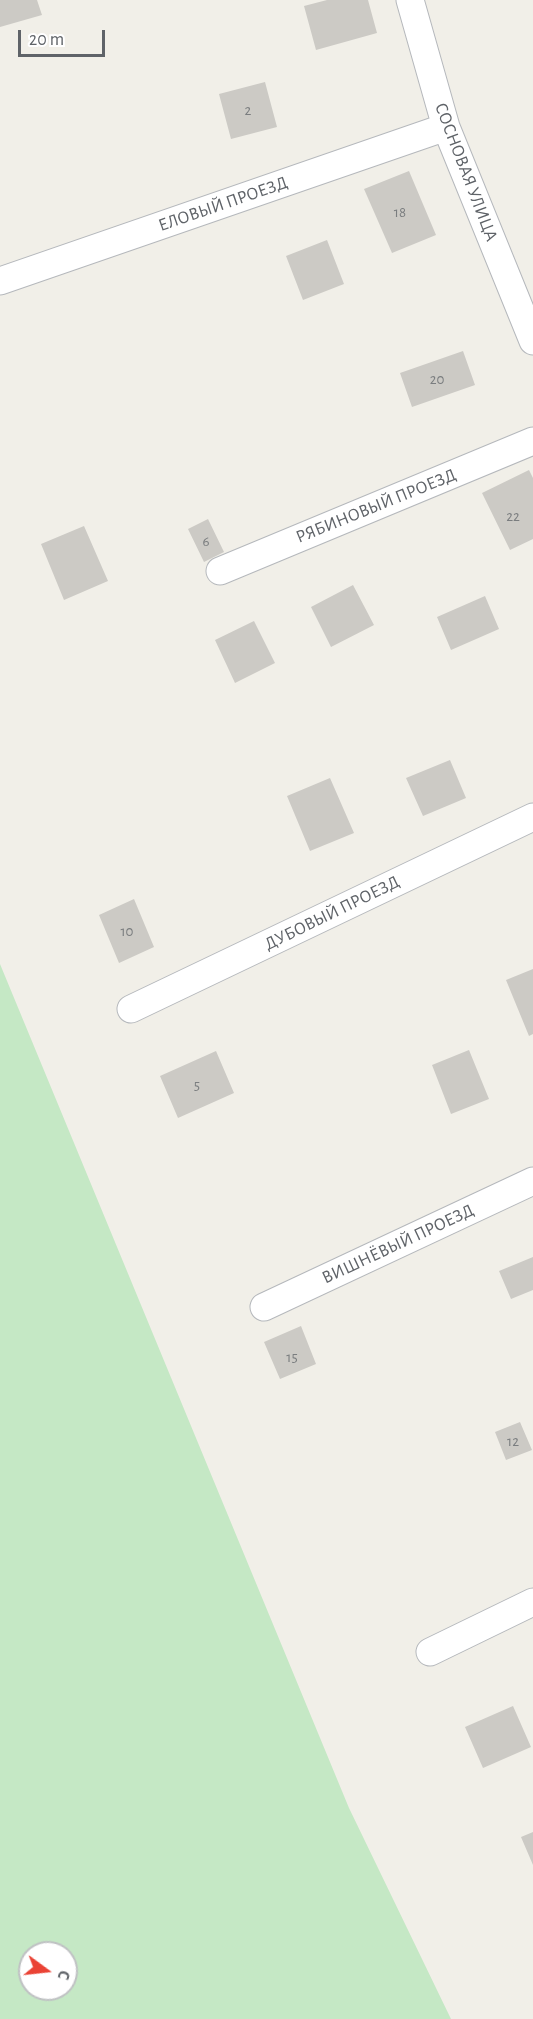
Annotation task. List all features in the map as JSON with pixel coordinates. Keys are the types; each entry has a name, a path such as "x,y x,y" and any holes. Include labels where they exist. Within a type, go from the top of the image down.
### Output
{"street":[{"name":"СОСНОВАЯ УЛИЦА","path":"410,0 446,127 533,341"},
{"name":"ЕЛОВЫЙ ПРОЕЗД","path":"0,282 446,127"},
{"name":"РЯБИНОВЫЙ ПРОЕЗД","path":"220,571 533,441"},
{"name":"ДУБОВЫЙ ПРОЕЗД","path":"131,1009 533,817"},
{"name":"ВИШНЁВЫЙ ПРОЕЗД","path":"264,1307 533,1181"},
{"path":"430,1652 533,1602"}],"green space":[{"path":"0,964 349,1808 451,2019 0,2019"}],"building":[{"path":"0,0 37,0 42,15 0,27"},
{"path":"327,0 368,0 377,33 316,50 304,6"},
{"path":"265,82 277,127 231,139 219,94"},
{"path":"409,171 436,235 392,253 364,189"},
{"path":"327,240 344,284 303,300 286,256"},
{"path":"463,351 475,385 412,407 400,373"},
{"path":"529,470 533,478 533,539 510,550 482,493"},
{"path":"208,519 224,552 204,562 188,529"},
{"path":"84,526 108,581 64,600 41,544"},
{"path":"353,585 374,625 331,647 311,607"},
{"path":"485,596 499,629 451,650 437,617"},
{"path":"254,621 275,663 235,683 215,640"},
{"path":"450,760 466,798 423,816 406,778"},
{"path":"330,778 354,833 310,851 287,796"},
{"path":"134,899 154,947 119,963 99,915"},
{"path":"533,969 533,1034 529,1036 506,980"},
{"path":"469,1050 489,1099 451,1114 432,1065"},
{"path":"216,1051 234,1093 178,1118 160,1076"},
{"path":"533,1257 533,1290 511,1299 499,1271"},
{"path":"301,1326 316,1364 280,1379 264,1342"},
{"path":"520,1422 532,1450 506,1460 495,1432"},
{"path":"513,1706 531,1747 483,1768 465,1727"},
{"path":"533,1832 533,1865 521,1837"}]}
